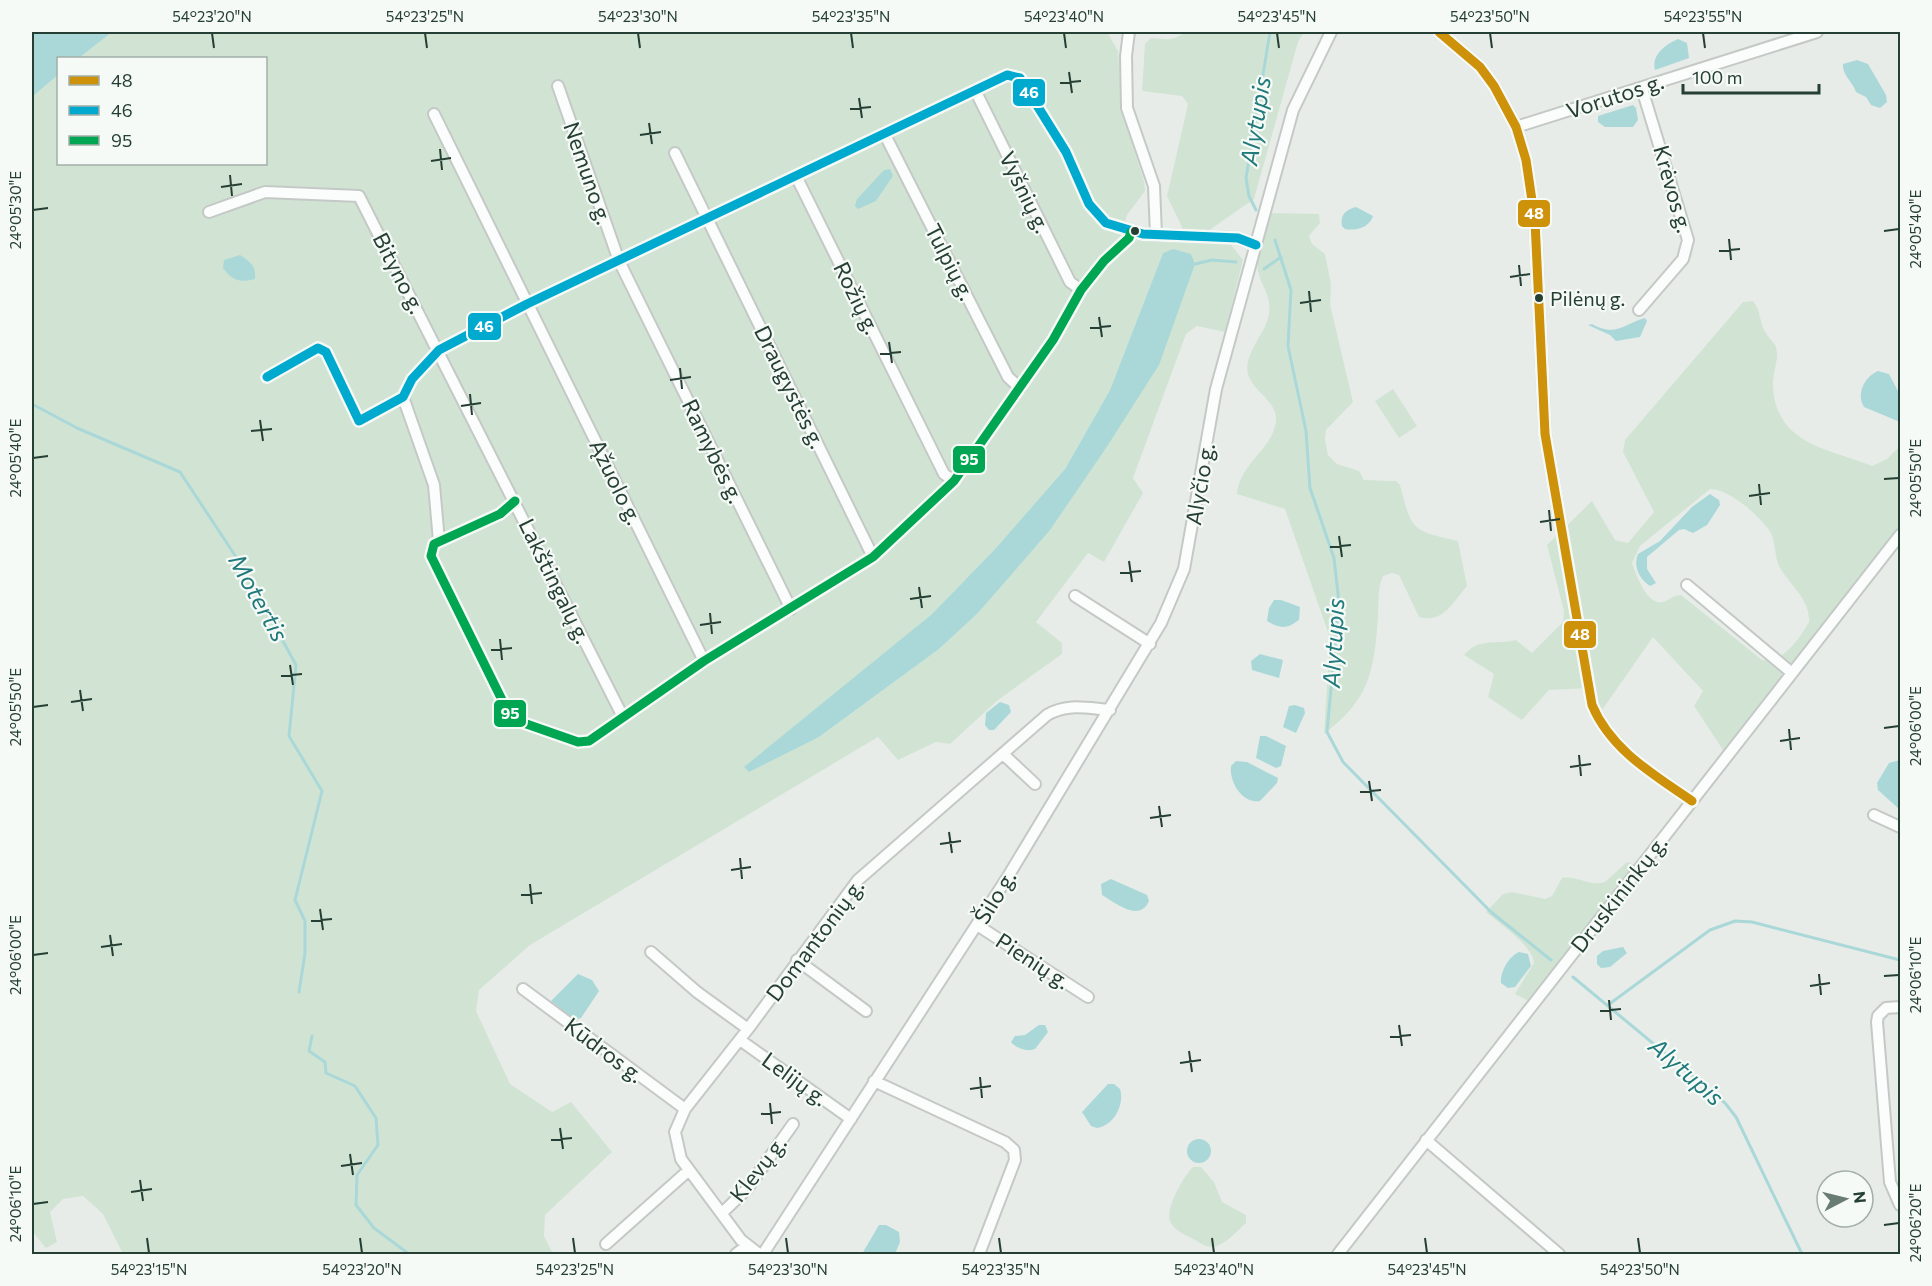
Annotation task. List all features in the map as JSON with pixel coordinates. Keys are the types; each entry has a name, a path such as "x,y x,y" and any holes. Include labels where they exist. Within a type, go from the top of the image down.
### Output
{"street":[{"path":"1129,32 1126,56 1127,108 1154,186 1156,235"},
{"name":"Alyčio g.","path":"1110,710 1150,644 1184,569 1216,389 1293,110 1331,32"},
{"path":"1439,32 1480,67 1502,98 1516,127 1526,160 1535,221 1545,434 1592,705 1606,733 1619,747 1692,801"},
{"name":"Vorutos g.","path":"1516,127 1817,32"},
{"path":"267,377 318,348 326,352 359,421 403,397 411,379 439,350 527,304 1007,75 1020,78 1066,152 1089,204 1096,215 1106,223 1131,232 1238,238 1256,245"},
{"name":"Nemuno g.","path":"558,86 619,261"},
{"name":"Krėvos g.","path":"1639,310 1683,259 1688,240 1686,226 1642,89"},
{"name":"Vyšnių g.","path":"975,90 1070,282 1081,290"},
{"name":"Ąžuolo g.","path":"434,114 705,661"},
{"name":"Tulpių g.","path":"884,133 1008,377 1020,388"},
{"name":"Draugystės g.","path":"675,153 873,557"},
{"name":"Rožių g.","path":"796,176 944,474 954,482"},
{"name":"Bityno g.","path":"209,212 242,198 265,192 359,196 439,350"},
{"path":"403,397 434,485 436,544 431,556 505,706 515,720 578,742 589,741 705,661 873,557 954,482 1053,340 1081,290 1104,261 1129,238 1131,232"},
{"name":"Ramybės g.","path":"619,261 791,609"},
{"name":"Lakštingalų g.","path":"439,350 623,717"},
{"path":"436,544 500,514 515,501"},
{"name":"Druskininkų g.","path":"1338,1254 1900,535"},
{"path":"1687,585 1792,673"},
{"path":"1076,596 1150,644"},
{"name":"Domantonių g.","path":"761,1254 747,1246 689,1170 675,1140 675,1132 685,1109 740,1040 858,880 1047,715 1059,708 1070,706 1110,710"},
{"name":"Šilo g.","path":"761,1254 977,925 1074,764 1110,710"},
{"path":"1003,754 1035,784"},
{"path":"1874,815 1900,827"},
{"name":"Pienių g.","path":"977,925 1088,998"},
{"name":"Lelijų g.","path":"651,952 697,992 748,1029"},
{"path":"797,960 866,1011"},
{"name":"Kūdros g.","path":"523,989 685,1109"},
{"path":"1900,1007 1886,1008 1878,1016 1877,1022 1890,1182 1900,1205"},
{"name":"Lelijų g.","path":"740,1040 850,1119"},
{"path":"874,1080 1005,1142 1014,1150 1015,1160 979,1254"},
{"name":"Klevų g.","path":"722,1213 747,1189 793,1124"},
{"path":"1426,1140 1559,1254"},
{"path":"606,1244 689,1170"},
{"path":"736,1254 747,1246"}],"green space":[{"path":"112,32 1107,32 1118,51 1123,114 1145,191 1127,215 1124,225 1135,241 1142,239 1231,245 1243,260 1225,332 1197,326 1186,334 1133,478 1143,493 1104,562 1088,553 1036,622 1062,643 1062,654 998,700 950,744 936,742 898,760 878,737 530,945 479,990 476,1011 510,1084 552,1112 571,1102 612,1152 545,1215 544,1236 553,1254 123,1254 103,1214 83,1196 63,1199 50,1212 57,1242 46,1248 32,1231 32,97 57,76 57,165 267,165 267,57 80,57","holes":["1163,253 1106,448 978,613 939,649 819,737 744,768 932,614 996,548 1065,469 1110,390"]},
{"path":"1184,32 1304,32 1298,42 1254,199 1208,231 1183,229 1167,196 1188,104 1182,96 1142,91 1145,44 1151,38 1173,39"},
{"path":"1270,213 1319,214 1320,223 1309,236 1312,244 1325,254 1331,284 1330,304 1353,402 1326,430 1328,455 1337,464 1359,471 1364,480 1396,481 1400,485 1411,520 1416,526 1422,531 1458,541 1467,586 1447,610 1435,617 1427,618 1419,617 1399,575 1392,573 1383,576 1379,591 1374,654 1367,683 1351,709 1324,734 1330,638 1285,509 1237,494 1244,473 1270,439 1276,419 1272,406 1250,380 1247,366 1264,329 1270,308 1258,266"},
{"path":"1753,301 1764,330 1777,350 1773,386 1776,405 1783,420 1794,432 1821,448 1872,466 1887,459 1900,446 1900,527 1725,753 1694,706 1703,691 1653,637 1600,713 1592,688 1549,690 1522,720 1488,697 1494,674 1464,655 1470,649 1482,644 1516,640 1532,653 1563,622 1564,611 1547,545 1592,501 1615,540 1628,543 1654,512 1623,452 1625,440 1743,302","holes":["1710,489 1717,490 1742,504 1769,530 1779,566 1806,606 1809,622 1790,648 1777,658 1762,660 1681,595 1663,602 1652,599 1643,588 1632,563 1640,546"]},
{"path":"1393,389 1417,426 1399,438 1375,401"},
{"path":"1627,862 1635,865 1530,1002 1515,994 1534,963 1532,956 1522,942 1486,912 1503,894 1512,892 1545,899 1552,896 1562,878 1594,883 1605,882"},
{"path":"1193,1167 1201,1167 1214,1182 1222,1202 1246,1215 1246,1223 1229,1239 1217,1246 1211,1247 1203,1244 1177,1230 1170,1221 1170,1209 1180,1184"}],"water":[{"path":"32,32 112,32 80,57 57,57 57,76 32,97"},
{"path":"1678,39 1687,43 1689,58 1655,70 1657,55 1664,47"},
{"path":"1857,60 1868,64 1886,95 1887,102 1880,108 1871,105 1866,97 1856,92 1844,72 1843,64"},
{"path":"1633,105 1636,108 1638,120 1633,127 1605,127 1598,122 1598,116"},
{"path":"890,169 893,176 876,201 858,209 855,206 857,199 884,170"},
{"path":"1356,207 1373,216 1371,220 1362,228 1345,229 1342,226 1343,216 1346,211"},
{"path":"1173,249 1191,254 1195,264 1159,365 1050,530 978,613 939,649 819,737 749,772 744,767 932,614 996,548 1065,469 1110,390 1163,253"},
{"path":"240,255 252,265 255,279 237,280 223,268 224,260"},
{"path":"1645,318 1647,321 1640,337 1616,341 1610,335 1588,325 1613,330"},
{"path":"1878,371 1889,374 1900,395 1900,422 1864,407 1861,391 1869,377"},
{"path":"1710,494 1719,500 1720,505 1707,525 1693,533 1684,529 1679,530 1647,557 1647,569 1656,583 1650,586 1638,572 1636,563 1638,554 1660,541 1692,507"},
{"path":"1274,600 1281,600 1300,607 1299,620 1283,627 1267,621 1269,608"},
{"path":"1260,654 1283,660 1279,678 1252,670 1251,661"},
{"path":"1000,702 1009,705 1011,712 994,730 989,730 985,725 986,713"},
{"path":"1289,706 1304,708 1305,713 1296,733 1283,727"},
{"path":"1260,736 1266,736 1286,746 1281,766 1276,768 1256,758"},
{"path":"1900,760 1899,809 1878,790 1877,783 1889,763"},
{"path":"1236,761 1247,762 1278,778 1277,783 1260,801 1248,799 1238,791 1231,772 1231,766"},
{"path":"1111,879 1147,895 1149,901 1145,907 1133,911 1102,895 1101,884"},
{"path":"1623,947 1627,953 1610,967 1601,968 1597,964 1597,956 1603,951"},
{"path":"1519,952 1528,954 1531,966 1515,987 1508,988 1501,983 1502,974 1509,961"},
{"path":"578,974 592,980 599,991 581,1018 575,1020 551,1001"},
{"path":"1039,1025 1045,1025 1048,1032 1035,1049 1022,1049 1011,1042 1015,1036 1025,1035"},
{"path":"1108,1084 1114,1084 1120,1089 1121,1101 1113,1119 1097,1128 1091,1126 1082,1112"},
{"path":"1199,1139 1204,1140 1210,1146 1210,1156 1204,1162 1199,1163 1194,1162 1188,1156 1187,1151 1188,1146 1194,1140"},
{"path":"879,1225 886,1225 899,1232 900,1242 895,1254 862,1254"}],"waterway":[{"name":"Alytupis","path":"1256,210 1249,196 1246,178 1270,32"},
{"name":"Alytupis","path":"1275,240 1291,290 1288,346 1306,431 1310,488 1334,558 1339,603 1327,732 1343,762 1491,912 1551,960"},
{"path":"1264,269 1281,257"},
{"path":"1195,264 1212,260 1236,262"},
{"name":"Motertis","path":"32,404 77,428 180,472 242,566 296,665 289,736 322,791 295,900 305,921 305,953 299,992"},
{"path":"1608,1005 1710,930 1735,921 1752,922 1900,960"},
{"name":"Alytupis","path":"1573,977 1725,1103 1736,1117 1802,1254"},
{"name":"Motertis","path":"312,1036 309,1051 325,1062 326,1073 355,1086 376,1118 378,1145 357,1175 356,1205 374,1228 409,1254"}],"transit line":[{"name":"48","path":"1439,32 1480,67 1494,86 1516,127 1526,160 1535,221 1545,434 1592,705 1610,735 1634,760 1692,801"},
{"name":"46","path":"267,377 318,348 326,352 359,421 403,397 412,379 439,350 527,304 1007,75 1020,78 1066,152 1089,204 1106,223 1143,234 1238,238 1256,245"},
{"name":"95","path":"515,501 500,514 434,544 431,556 505,706 515,720 578,742 589,741 704,661 873,557 954,481 1053,340 1081,290 1104,261 1129,238 1131,232"}],"place":[{"name":"Pilėnų g.","path":"1539,298"}]}
